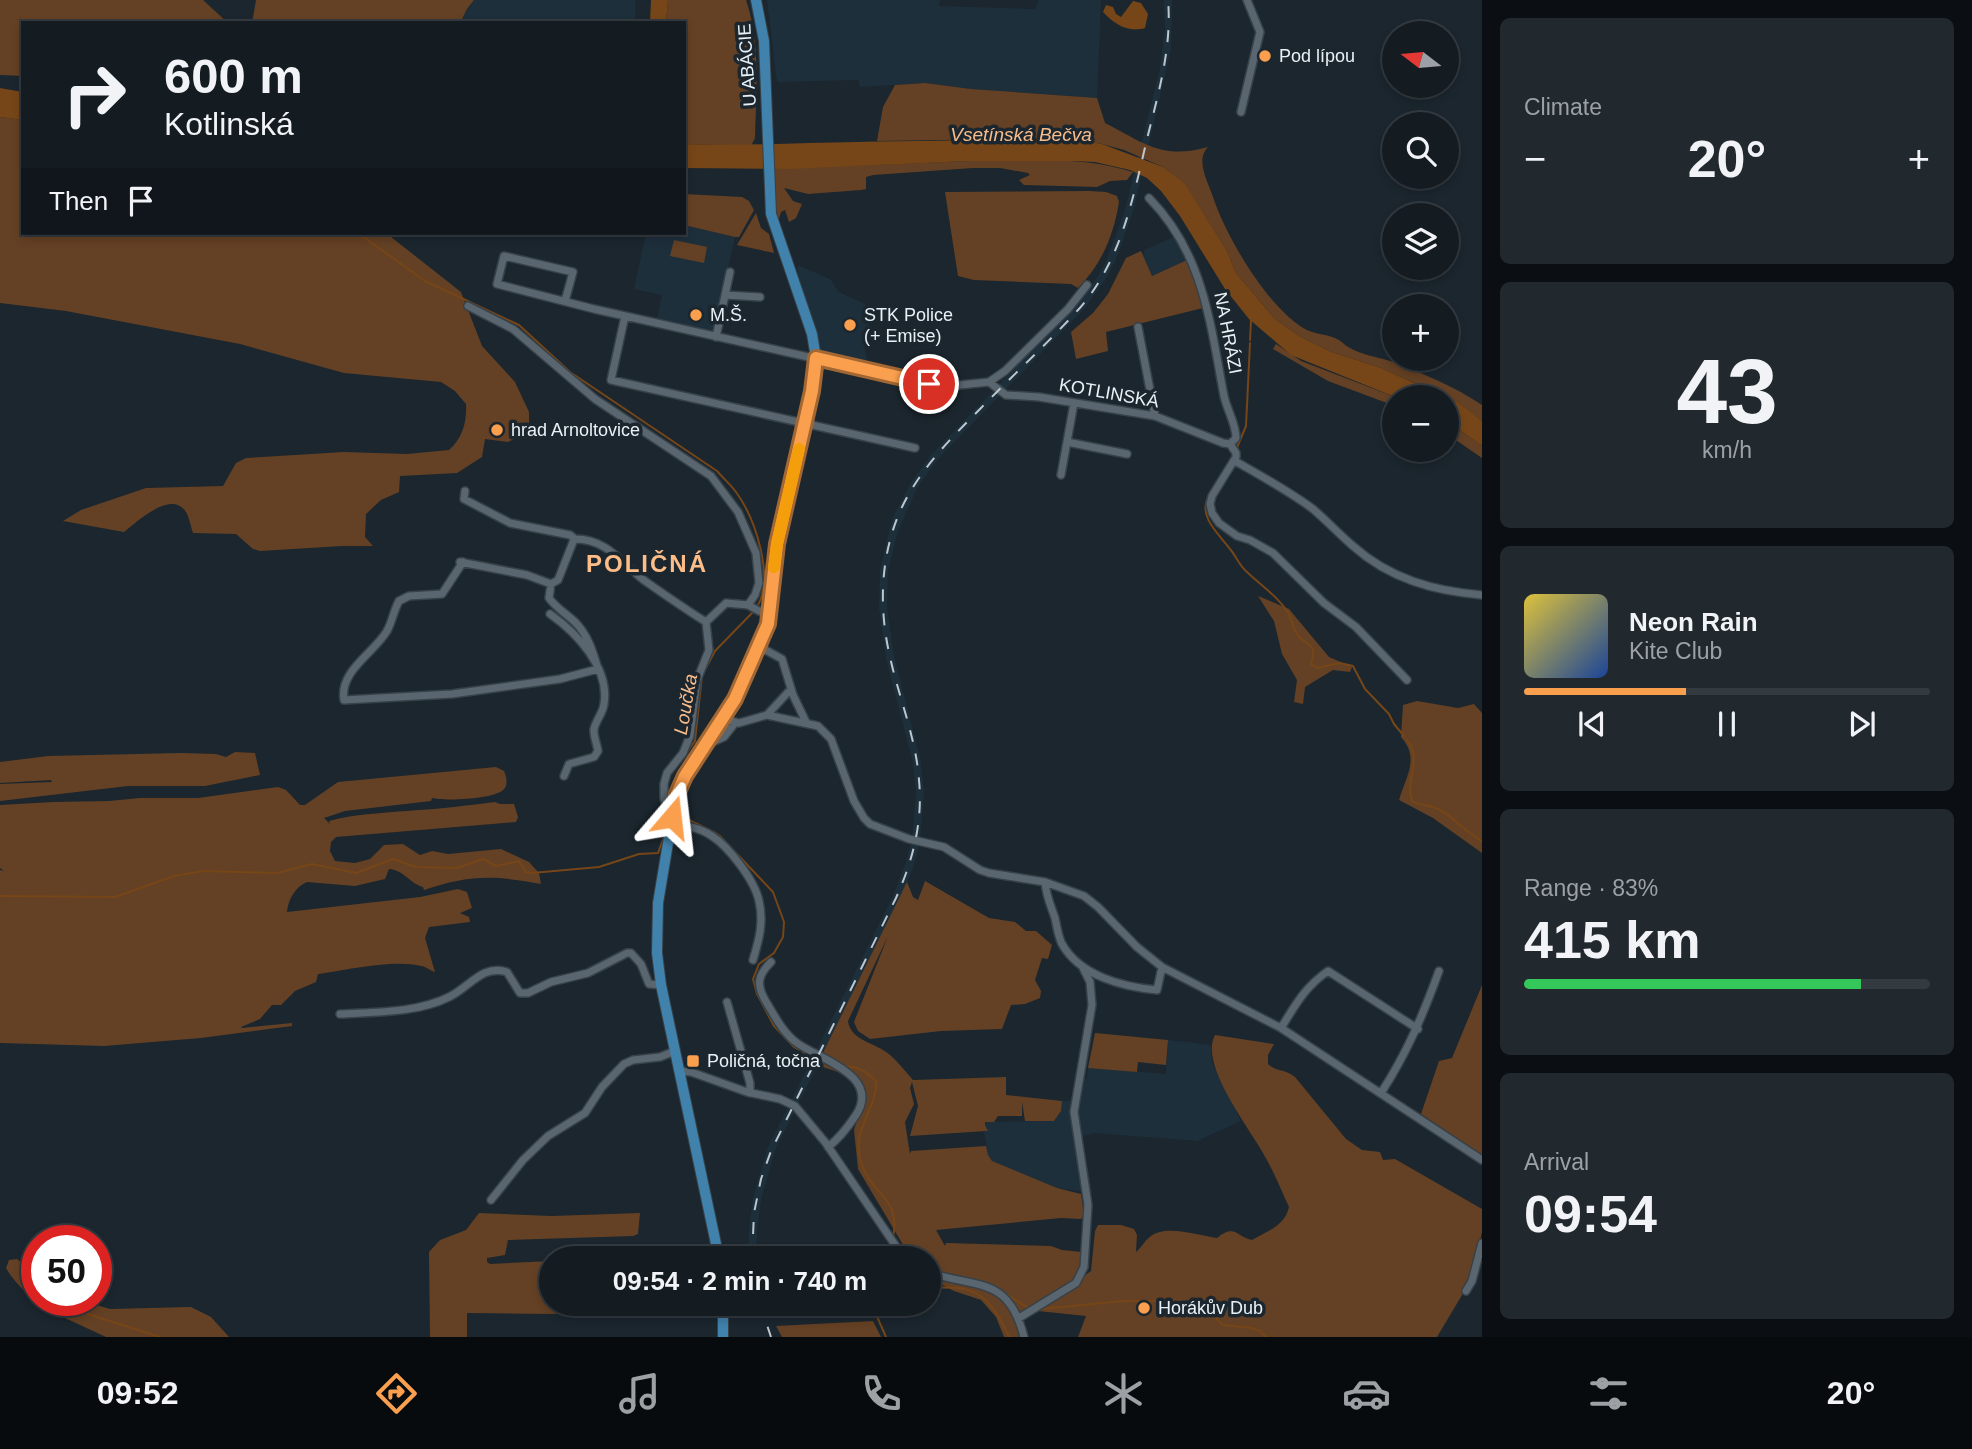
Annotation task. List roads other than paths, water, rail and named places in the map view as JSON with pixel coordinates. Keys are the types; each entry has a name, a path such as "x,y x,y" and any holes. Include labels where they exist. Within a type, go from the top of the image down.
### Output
{"main road":[{"name":"U ABÁCIE","path":"716,1246 661,985 657,918 673,808 685,776 742,686 760,647 771,614 777,544 814,381 816,358 807,317 773,220 764,41 756,0"},
{"path":"723,1316 723,1337"}],"street":[{"path":"1241,112 1260,32 1247,0"},
{"name":"NA HRÁZI","path":"1149,198 1174,229 1203,289 1226,405 1236,434 1234,452"},
{"name":"KOTLINSKÁ","path":"565,301 573,272 504,256 497,284 565,301 625,316 716,337 935,385 989,382 1006,395 1155,416 1223,443 1234,452"},
{"path":"716,337 730,272"},
{"path":"989,382 1005,371 1068,309 1087,285"},
{"path":"725,296 760,297"},
{"path":"468,306 513,329 595,399 711,476 738,512 756,553 759,578 753,608"},
{"path":"625,316 611,380 915,448"},
{"path":"1138,327 1155,416"},
{"path":"1061,475 1074,403"},
{"path":"1067,442 1128,454"},
{"path":"1407,680 1356,627 1324,603 1273,553 1237,536 1219,523 1210,504 1234,452 1311,508 1377,565 1417,583 1445,591 1482,595"},
{"path":"465,491 464,499 510,523 595,542 619,555 646,582 706,622"},
{"path":"551,584 558,580 575,539"},
{"path":"551,584 527,575 461,562 442,594 409,596 399,601 386,632 361,659 349,677 344,689 344,700 452,694 560,678 598,669"},
{"path":"551,584 549,598 585,635 593,649 598,669"},
{"path":"706,622 728,602 771,614"},
{"path":"550,614 575,634 604,679 604,705 594,730 598,751 594,757 569,764 564,776"},
{"path":"673,808 666,802 664,785 667,774 683,753 690,736 697,680 709,650 706,622"},
{"path":"760,647 782,659 791,689 806,722"},
{"path":"767,715 791,689"},
{"path":"723,719 735,723 767,715 818,726 831,739 854,801 870,824 909,839 944,847 979,870 1045,882 1084,896 1162,967 1281,1028 1482,1160"},
{"path":"710,738 717,741 721,739 735,723"},
{"path":"670,826 687,826 712,836 753,882 761,918 761,933 753,960"},
{"path":"1045,882 1045,893 1060,941 1082,966 1115,982 1157,990 1162,967"},
{"path":"340,1014 383,1012 433,1003 451,997 483,972 493,969 507,972 520,993 528,993 551,982 588,973 629,953 641,964 649,984 661,985"},
{"path":"771,962 761,974 759,985 784,1029 796,1042 845,1071 858,1083 862,1091 859,1109 844,1133 828,1147"},
{"path":"1019,1318 1076,1283 1084,1267 1088,1205 1074,1112 1092,1005 1090,982 1082,966"},
{"path":"1281,1028 1311,982 1328,971 1418,1029"},
{"path":"1381,1093 1418,1029 1439,971"},
{"path":"727,1002 750,1081 750,1093"},
{"path":"491,1200 523,1160 548,1136 585,1113 602,1087 624,1064 633,1060 660,1057 675,1051"},
{"path":"679,1071 691,1072 795,1106 828,1147 895,1246"},
{"path":"1465,1291 1472,1281 1482,1243"},
{"path":"941,1276 994,1289 1012,1305 1024,1337"}],"waterway":[{"name":"Loučka","path":"361,235 425,281 519,325 570,372 717,471 736,492 756,532 764,580 757,607"},
{"path":"1250,340 1251,320"},
{"path":"1236,450 1246,426 1250,343"},
{"path":"1208,497 1206,511 1211,525 1244,569 1285,608 1297,634 1312,648 1311,664 1317,668 1340,663 1353,666 1365,689 1389,714 1404,736"},
{"name":"Loučka","path":"706,668 715,651 754,611"},
{"name":"Loučka","path":"669,777 695,741 702,676"},
{"path":"1407,740 1414,755 1410,792 1412,801 1440,810 1482,841"},
{"name":"Loučka","path":"667,790 672,801"},
{"name":"Loučka","path":"679,811 688,819 720,836 773,892 784,922 783,937 774,953 759,964 753,979 757,994 774,1026 794,1047 830,1065"},
{"path":"0,896 115,897 174,876 203,871 277,873 312,864 356,873 393,859 416,867 457,868 483,859 496,866 519,861 526,872 532,873 599,867 639,854 658,853 666,831"},
{"name":"Loučka","path":"843,1066 861,1070 876,1081 873,1101 861,1130 859,1152 867,1175 893,1213 893,1237"},
{"name":"Loučka","path":"941,1287 968,1290 983,1298 996,1312 1009,1337"},
{"path":"1003,1292 1032,1308"},
{"path":"1041,1309 1124,1301 1176,1301 1204,1307 1223,1325 1252,1328 1266,1337"},
{"path":"94,1316 160,1337"},
{"path":"877,1316 886,1337"}],"railway":[{"path":"753,1246 754,1213 761,1179 771,1151 896,898 918,826 920,796 917,764 890,657 884,621 883,586 892,533 905,500 934,458 1078,310 1105,271 1116,249 1131,205 1160,85 1168,34 1168,0"},
{"path":"764,1316 771,1337"}],"place":[{"name":"Pod lípou","path":"1265,56"},
{"name":"M.Š.","path":"696,315"},
{"name":"STK Police (+ Emise)","path":"850,325"},
{"name":"hrad Arnoltovice","path":"497,430"},
{"name":"Poličná, točna","path":"693,1061"},
{"name":"Horákův Dub","path":"1144,1308"}],"district":[{"name":"POLIČNÁ","path":"647,564"}],"water label":[{"name":"Vsetínská Bečva","path":"1021,134"}]}
